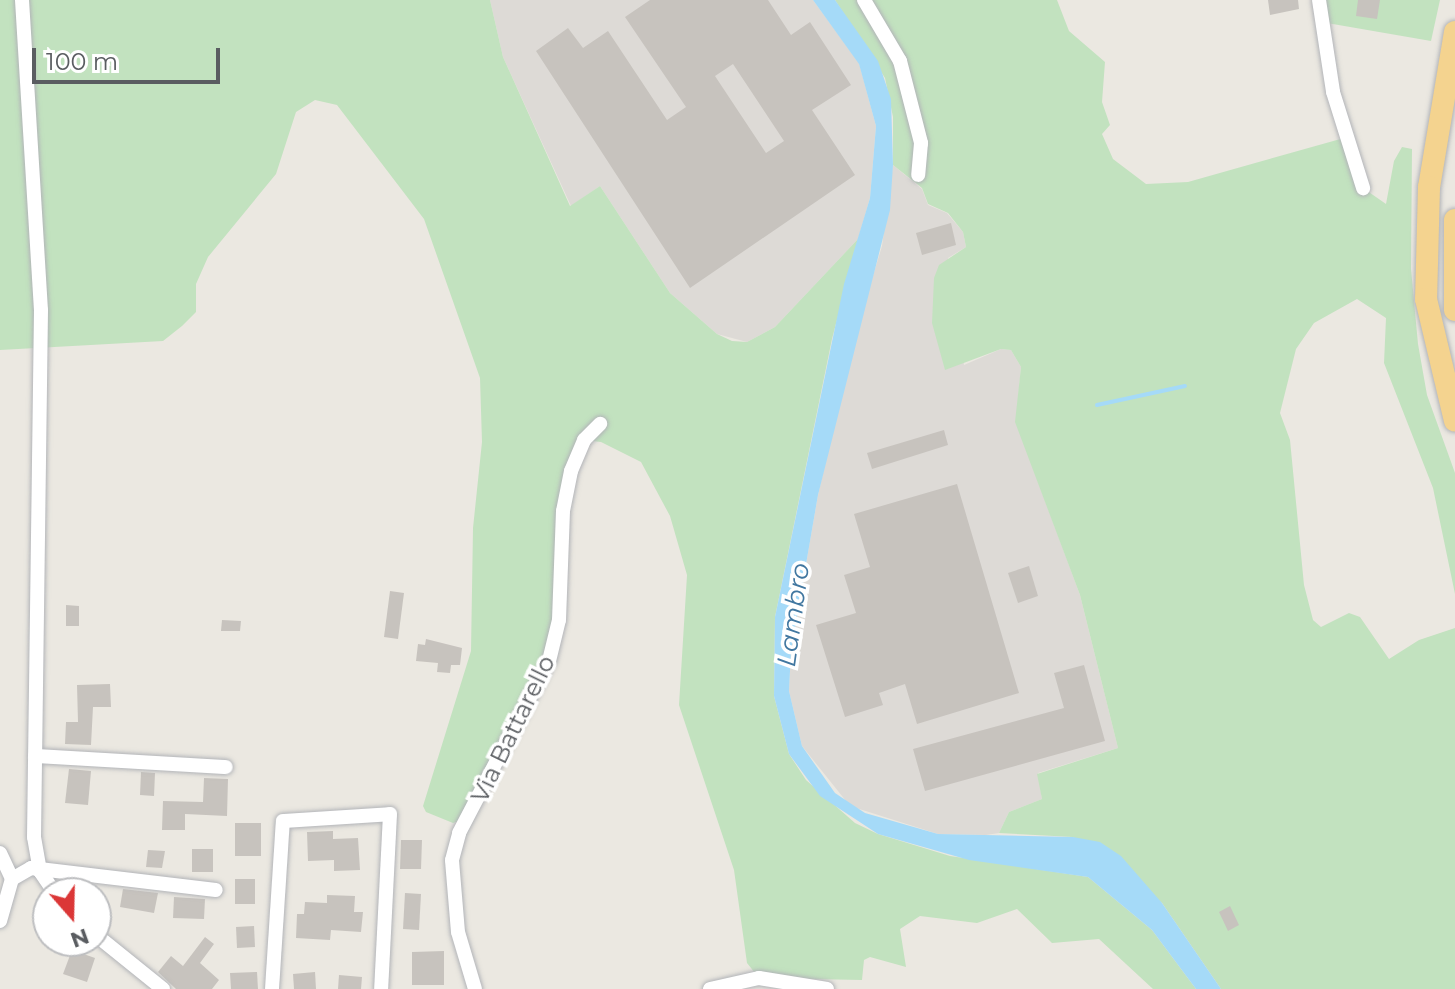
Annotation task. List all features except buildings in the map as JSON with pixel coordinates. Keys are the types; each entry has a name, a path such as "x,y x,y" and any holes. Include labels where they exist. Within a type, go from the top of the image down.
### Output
{"highway":[{"path":"1455,32 1431,173 1426,299 1455,421"},
{"path":"1455,220 1455,310"}],"street":[{"path":"22,0 41,310 35,750 38,867 45,877"},
{"path":"864,0 900,61 921,143 918,175"},
{"path":"1319,0 1333,92 1363,188"},
{"name":"Via Battarello","path":"475,989 458,932 452,860 459,833 549,661 559,620 563,511 571,471 584,440 600,424"},
{"path":"35,750 226,767"},
{"path":"272,989 283,821 390,814 381,989"},
{"path":"0,853 12,879 0,921"},
{"path":"12,879 38,867 216,890"},
{"path":"112,948 163,989"},
{"path":"710,989 759,978 827,989"}],"shaded area":[{"path":"490,0 813,0 859,63 876,126 870,198 858,239 775,327 747,342 717,334 670,293 600,186 571,206 503,57"},
{"path":"893,165 922,189 928,205 947,213 963,232 966,247 948,258 964,365 1001,349 1011,350 1021,367 1016,422 1080,595 1118,748 1038,773 1042,799 1009,812 999,833 986,835 938,834 850,806 802,746 789,691 791,651 818,495 855,335 882,246"}],"green space":[{"path":"0,0 490,0 503,57 570,206 600,186 670,293 717,334 732,341 747,342 775,327 858,239 832,339 775,617 774,696 789,754 806,780 855,823 878,834 950,856 1088,877 1152,930 1196,989 1153,989 1099,939 1052,943 1017,909 977,923 920,916 900,929 906,967 870,957 864,960 862,980 759,978 747,963 734,870 679,705 687,575 670,516 641,462 601,442 592,441 571,471 549,661 469,818 453,823 426,812 423,806 471,651 473,528 482,442 480,378 424,219 337,105 315,100 296,112 276,174 208,257 196,284 196,312 182,326 163,341 0,350"},
{"path":"835,0 1057,0 1069,31 1105,62 1102,102 1110,125 1102,134 1113,159 1146,184 1188,182 1344,138 1363,188 1386,204 1394,161 1402,147 1412,149 1411,269 1418,344 1427,395 1455,473 1455,594 1433,488 1384,363 1386,318 1357,299 1314,323 1296,349 1280,413 1290,440 1304,585 1313,620 1321,627 1349,613 1360,617 1389,659 1419,640 1455,628 1455,989 1221,989 1162,903 1073,837 999,833 1009,812 1042,799 1037,774 1118,748 1080,595 1015,422 1021,367 1011,350 1001,349 945,370 932,323 934,278 939,265 966,247 963,232 948,213 928,204 922,188 893,165 893,117 885,78"},
{"path":"1325,0 1440,0 1431,41 1327,23"}],"water":[{"name":"Lambro","path":"813,0 835,0 878,61 891,99 893,165 890,210 818,495 791,651 789,691 802,746 835,793 865,813 938,834 1073,837 1100,842 1121,856 1162,903 1221,989 1196,989 1152,930 1088,877 969,860 878,834 820,796 789,754 774,696 775,617 844,284 870,198 876,126 859,64"}],"waterway":[{"path":"1097,405 1185,386"}]}
